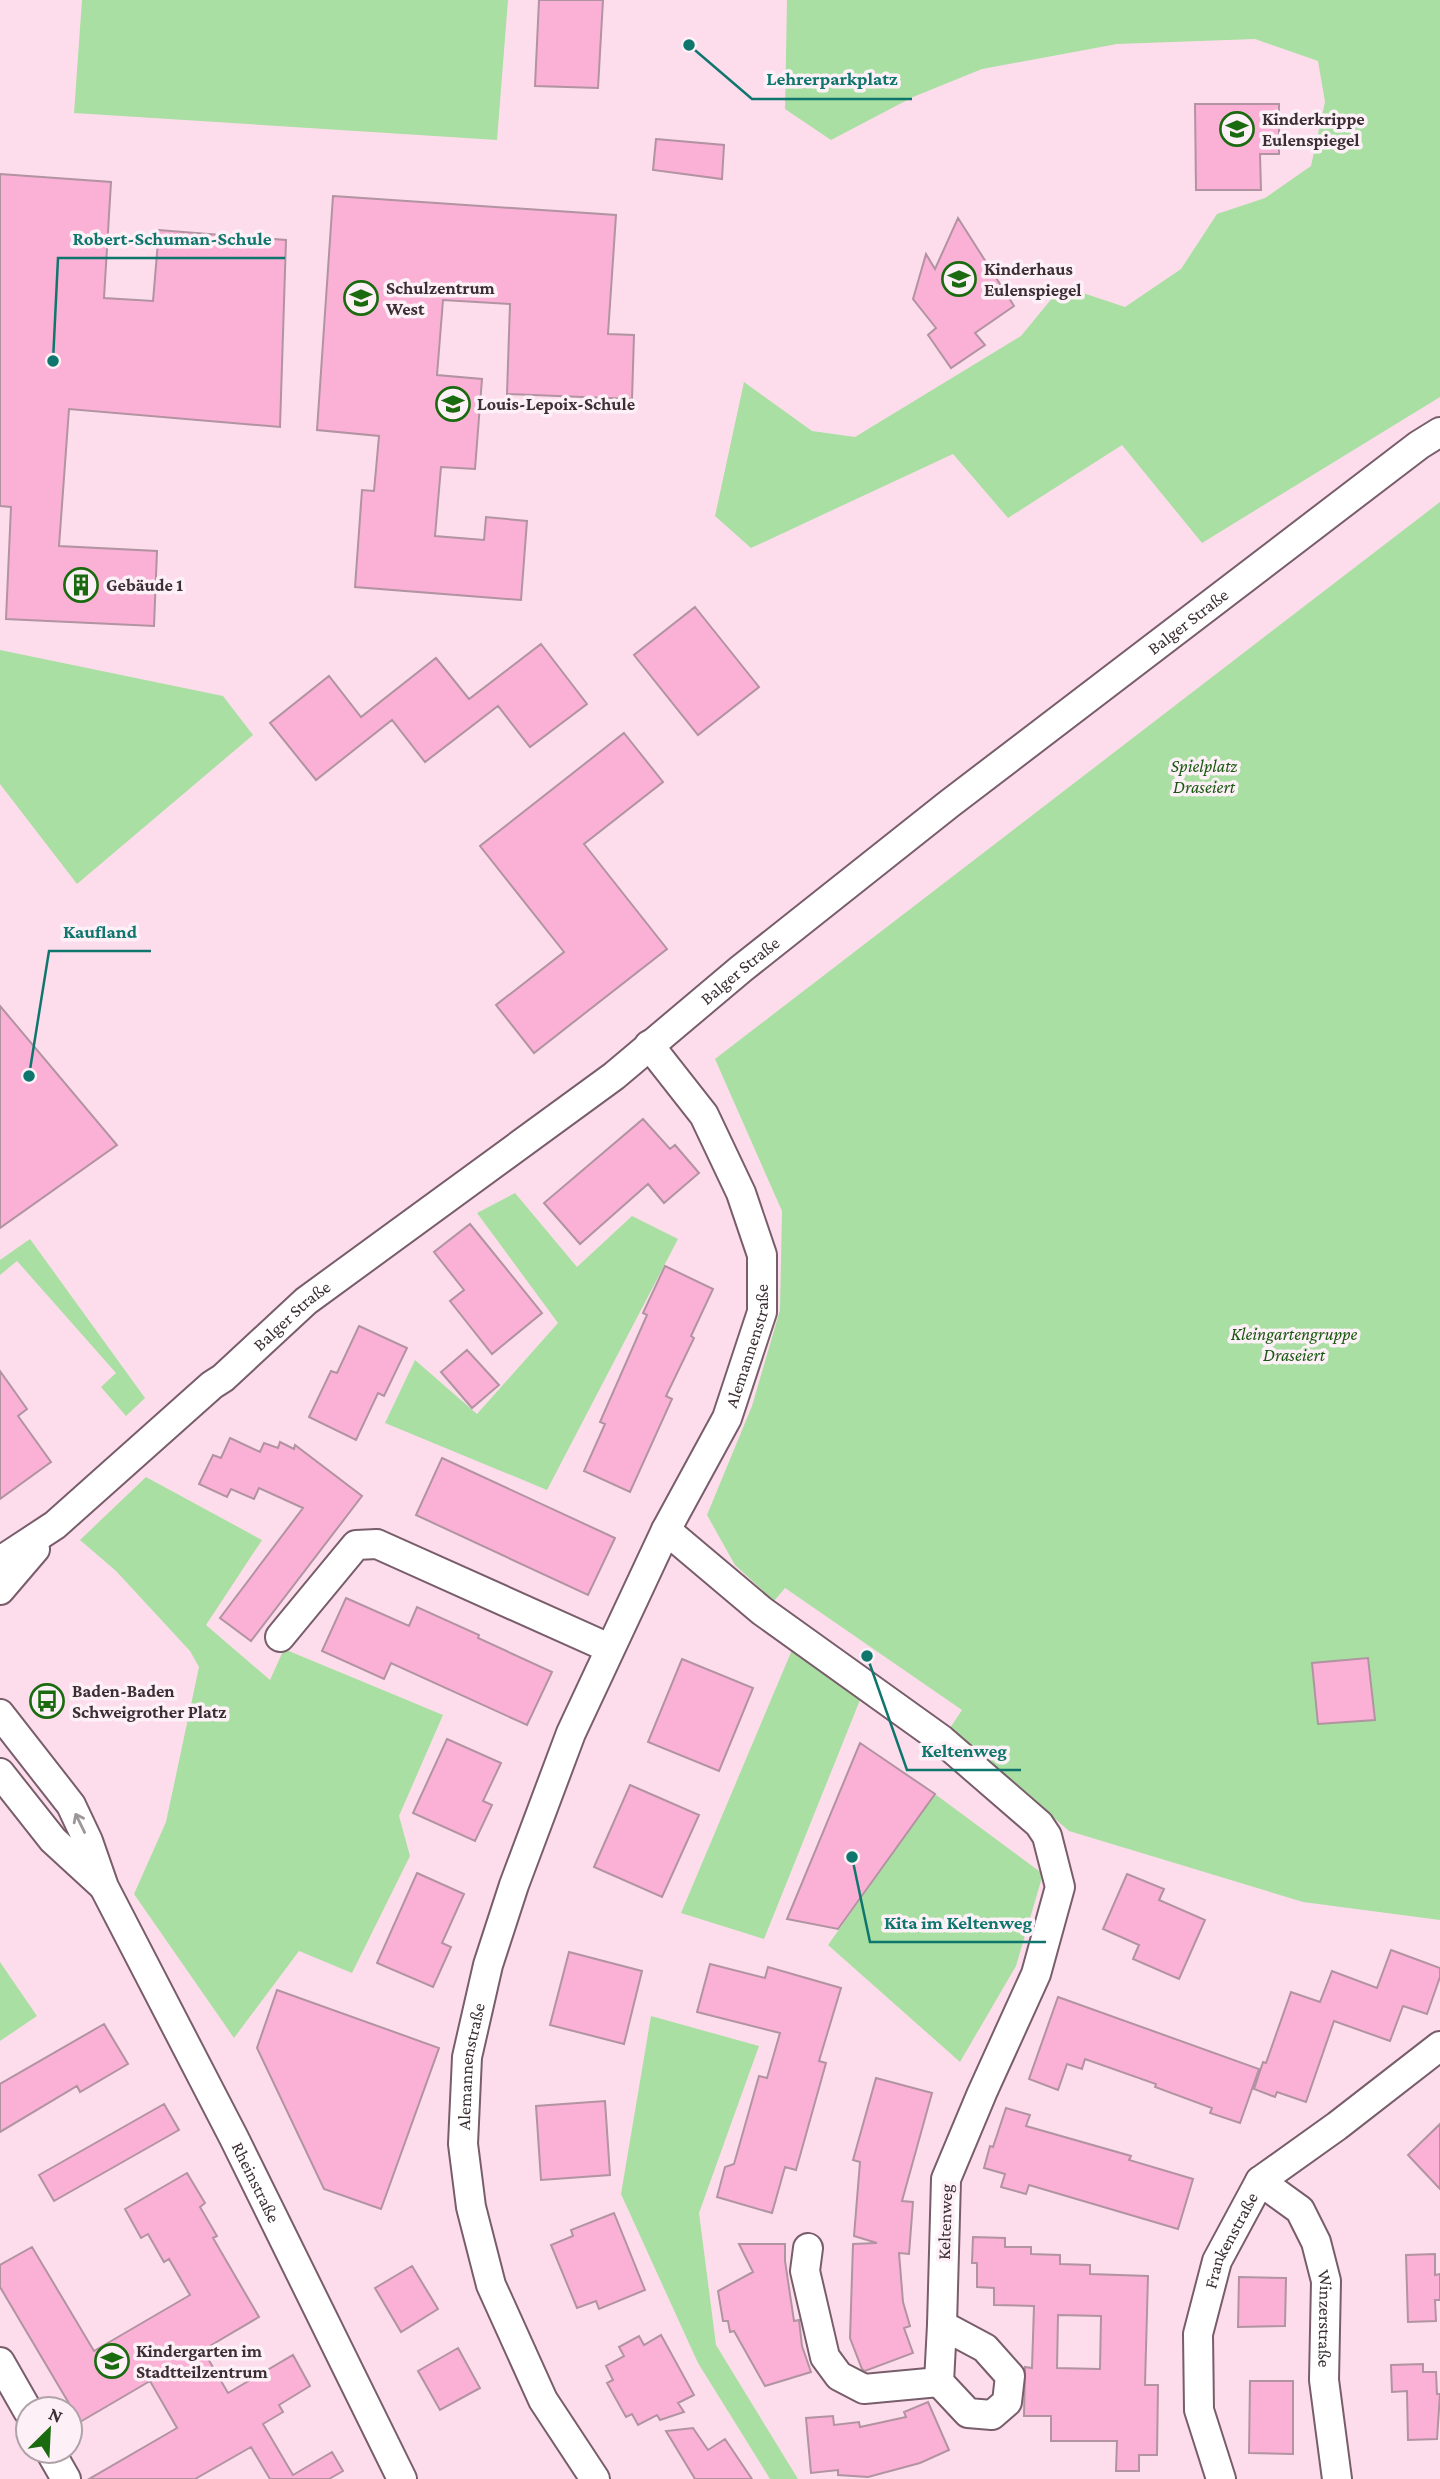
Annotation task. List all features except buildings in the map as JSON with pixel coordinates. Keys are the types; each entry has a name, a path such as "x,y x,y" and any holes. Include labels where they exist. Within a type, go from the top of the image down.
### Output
{"street":[{"name":"Balger Straße","path":"0,1590 55,1525 223,1378 306,1301 614,1076 741,969 948,804 1419,445 1440,432"},
{"name":"Alemannenstraße","path":"595,2479 544,2400 491,2285 471,2207 463,2144 467,2057 488,1965 514,1885 571,1733 609,1648 666,1530 727,1418 762,1312 762,1255 741,1193 704,1115 649,1045"},
{"name":"Balger Straße","path":"0,1561 55,1525"},
{"name":"Keltenweg","path":"666,1530 762,1611 942,1740 1039,1824 1047,1836 1060,1887 1036,1974 946,2179 939,2382"},
{"path":"280,1637 356,1545 377,1544 609,1648"},
{"name":"Rheinstraße","path":"0,1713 71,1805 88,1841 104,1887 234,2138 402,2479"},
{"name":"Rheinstraße","path":"0,1773 53,1840 104,1887"},
{"name":"Frankenstraße","path":"1221,2479 1199,2410 1198,2334 1217,2261 1260,2181 1337,2126 1440,2046"},
{"name":"Winzerstraße","path":"1260,2181 1300,2210 1317,2242 1326,2280 1324,2380 1337,2479"},
{"path":"808,2248 805,2271 825,2357 839,2376 864,2389 939,2382 968,2413 992,2414 1007,2402 1010,2376 985,2348 942,2325"},
{"path":"0,2362 19,2395"}],"green space":[{"path":"82,0 508,0 497,140 74,113"},
{"path":"787,0 1440,0 1440,397 1202,543 1122,445 1008,518 953,454 751,548 715,516 744,382 812,431 855,437 1021,336 1062,286 1125,307 1181,269 1217,214 1265,198 1311,166 1325,102 1318,61 1255,39 1117,44 982,69 913,97 831,140 785,109"},
{"path":"1440,502 1440,1920 1303,1902 1069,1831 950,1728 962,1710 785,1588 774,1601 735,1565 707,1515 752,1406 780,1310 782,1211 715,1059"},
{"path":"0,650 223,696 253,735 77,884 0,784"},
{"path":"515,1193 577,1267 632,1216 678,1239 547,1490 385,1423 415,1360 477,1414 558,1323 477,1213"},
{"path":"30,1239 145,1398 126,1416 101,1387 116,1373 17,1261 0,1275 0,1260"},
{"path":"146,1477 262,1540 206,1625 270,1680 284,1649 443,1715 399,1816 410,1856 352,1973 299,1951 234,2038 134,1894 166,1822 199,1667 190,1651 116,1571 80,1540"},
{"path":"792,1650 860,1700 764,1939 681,1913"},
{"path":"935,1794 1043,1874 1016,1966 960,2062 828,1945"},
{"path":"0,1962 37,2016 0,2041"},
{"path":"651,2016 759,2046 699,2213 716,2345 798,2479 770,2479 698,2363 621,2194"}],"place":[{"name":"Lehrerparkplatz","path":"689,45"},
{"name":"Kinderkrippe Eulenspiegel","path":"1237,129"},
{"name":"Kinderhaus Eulenspiegel","path":"959,279"},
{"name":"Schulzentrum West","path":"361,298"},
{"name":"Robert-Schuman-Schule","path":"53,361"},
{"name":"Louis-Lepoix-Schule","path":"453,404"},
{"name":"Gebäude 1","path":"81,585"},
{"name":"Kaufland","path":"29,1076"},
{"name":"Keltenweg","path":"867,1656"},
{"name":"Baden-Baden Schweigrother Platz","path":"47,1701"},
{"name":"Kita im Keltenweg","path":"852,1857"},
{"name":"Kindergarten im Stadtteilzentrum","path":"112,2361"}],"park label":[{"name":"Spielplatz Draseiert","path":"1204,776"},
{"name":"Kleingartengruppe Draseiert","path":"1294,1344"}]}
